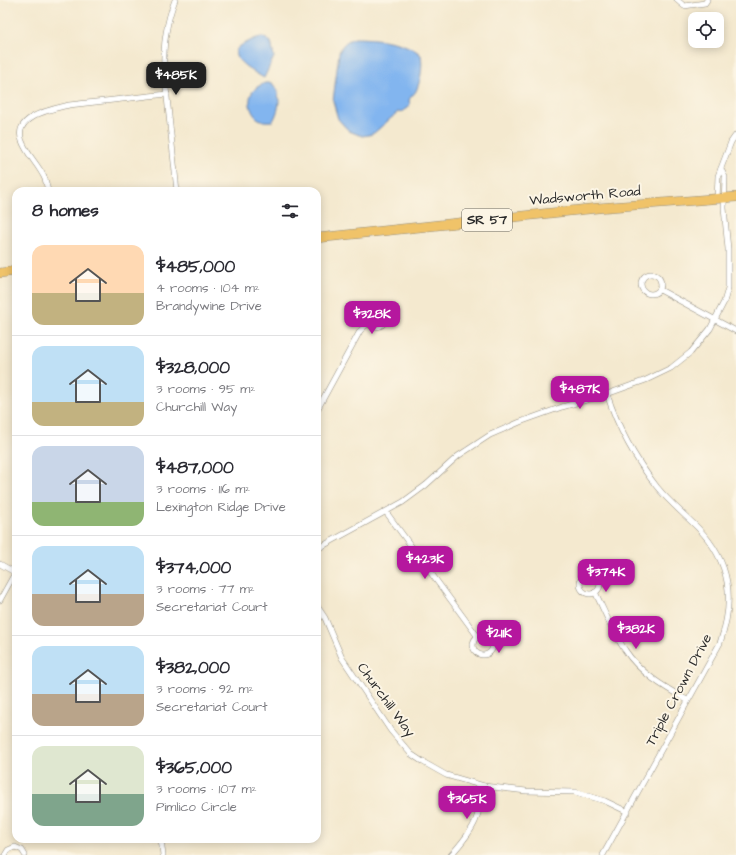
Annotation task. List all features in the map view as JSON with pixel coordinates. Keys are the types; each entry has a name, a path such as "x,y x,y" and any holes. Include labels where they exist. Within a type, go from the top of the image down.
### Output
{"highway":[{"name":"Wadsworth Road","path":"321,238 598,208 736,197"},
{"path":"0,273 12,272"}],"street":[{"path":"175,0 167,27 164,69 177,187"},
{"path":"677,0 684,6 705,3 707,0"},
{"path":"47,187 45,179 22,142 20,131 23,124 28,119 69,105 167,94"},
{"path":"321,547 386,512 415,494 458,456 490,435 562,406 608,394 646,380 671,368 696,347 715,320 724,302 728,288 728,250 721,199 725,177 721,170 731,142 736,135"},
{"path":"647,274 657,275 661,280 660,290 654,294 647,293 642,289 642,279 647,274"},
{"path":"660,290 736,331"},
{"path":"378,307 384,311 386,321 382,326 372,327 368,323 366,316 369,310 378,307"},
{"path":"321,403 360,330 368,323"},
{"name":"Triple Crown Drive","path":"603,855 628,812 687,700 720,643 726,625 729,598 726,579 720,558 713,546 698,528 671,502 644,470 625,438 608,394"},
{"path":"386,512 478,637"},
{"path":"0,564 12,571"},
{"path":"0,600 12,578"},
{"path":"595,592 625,651 657,682 687,700"},
{"name":"Churchill Way","path":"321,612 342,658 391,731 411,754 446,775 484,786 526,792 575,792 605,801 628,812"},
{"path":"451,855 474,827 478,816 484,786"},
{"path":"162,843 163,855"},
{"path":"6,855 8,850 15,847 22,850 25,855"}],"water":[{"path":"263,37 271,42 274,57 264,78 241,62 236,55 236,51 240,46 254,39"},
{"path":"355,38 399,43 415,50 421,55 422,60 422,69 419,82 416,91 410,99 410,104 404,111 398,112 374,133 362,136 349,131 338,119 333,101 339,53 345,43"},
{"path":"265,83 272,83 279,97 277,111 273,121 264,121 257,118 250,106 250,98 252,93 256,88"}]}
